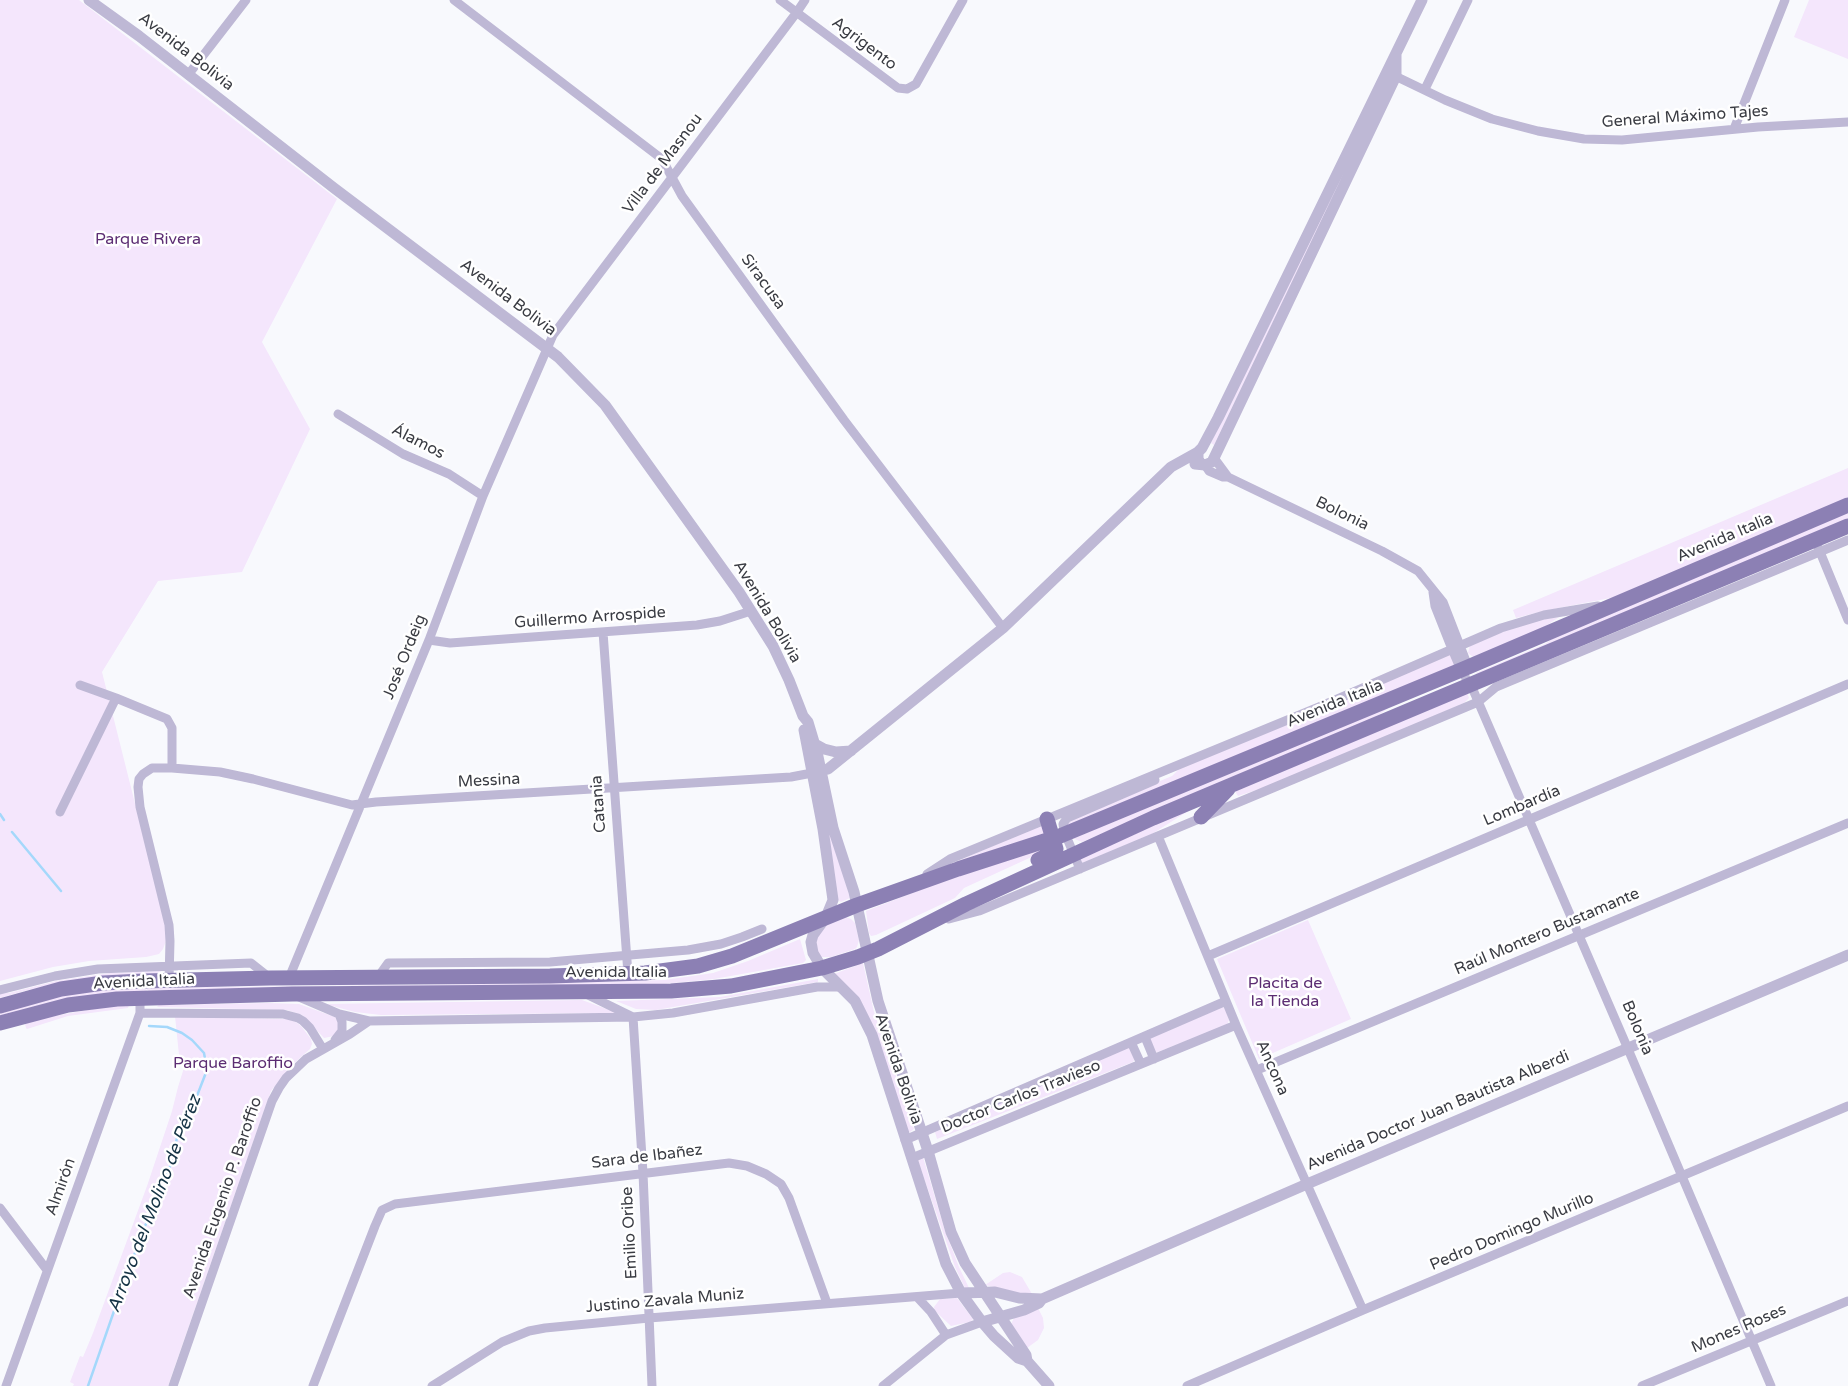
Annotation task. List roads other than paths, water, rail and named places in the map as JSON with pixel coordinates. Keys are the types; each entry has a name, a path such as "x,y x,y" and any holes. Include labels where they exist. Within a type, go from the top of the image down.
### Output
{"main road":[{"name":"Avenida Italia","path":"0,1023 76,1004 140,1005 292,994 691,990 731,986 822,968 868,953 1073,853 1378,723 1399,708 1552,632 1616,603 1848,505"},
{"name":"Avenida Italia","path":"0,1006 61,989 170,973 270,978 628,974 675,970 732,956 857,904 1060,836 1467,675 1600,637 1818,546 1848,526"},
{"path":"1201,817 1232,785"},
{"path":"966,904 975,890 982,885 1054,852 1060,836 1047,819"}],"street":[{"name":"Avenida Bolivia","path":"89,0 547,348 581,379 605,405 751,611 773,646 803,716 817,772 857,904 878,1001 928,1151 951,1232 965,1263 1026,1355 1027,1361"},
{"path":"188,75 246,0"},
{"name":"Siracusa","path":"454,0 662,159 682,196 844,420 1003,628"},
{"name":"Agrigento","path":"780,0 898,88 907,89 916,84 962,0"},
{"name":"Villa de Masnou","path":"547,348 560,323 673,177 805,0"},
{"path":"1170,467 1207,462 1391,74 1396,55 1422,0"},
{"path":"1425,89 1468,0"},
{"path":"1734,129 1785,0"},
{"path":"817,772 828,769 1003,628 1170,467 1200,450 1391,74"},
{"name":"General Máximo Tajes","path":"1391,74 1445,100 1492,119 1564,136 1622,140 1734,129 1848,122"},
{"name":"José Ordeig","path":"289,978 429,640 483,496 547,348"},
{"name":"Álamos","path":"338,414 403,454 450,474 483,496"},
{"name":"Bolonia","path":"1200,450 1210,449 1213,452 1207,462 1209,471 1223,477 1228,477 1404,563 1418,571 1443,602 1456,647 1478,702 1771,1386"},
{"name":"Avenida Italia","path":"1818,546 1848,540"},
{"path":"1818,546 1848,620"},
{"name":"Avenida Italia","path":"911,886 950,860 1319,707 1502,628 1544,615 1616,603"},
{"name":"Guillermo Arrospide","path":"429,640 450,643 697,625 720,621 751,611"},
{"name":"Catania","path":"603,632 628,974"},
{"name":"Avenida Italia","path":"928,924 979,911 1478,702 1496,687 1600,637"},
{"name":"Lombardía","path":"1208,956 1848,684"},
{"path":"80,685 163,716 172,728 172,768 148,769 139,779 138,787 140,807 169,925 170,973"},
{"path":"60,812 116,698"},
{"name":"Avenida Bolivia","path":"803,716 808,722 815,744 833,900 826,917 813,935 811,942 813,953 822,968 855,1001 872,1035 946,1264 961,1293 982,1322 1018,1358 1027,1361 1049,1386"},
{"path":"815,744 836,752 851,751"},
{"name":"Avenida Italia","path":"1060,836 1063,824 1067,818 1144,786 1170,772 1176,766"},
{"name":"Messina","path":"172,768 220,772 253,778 352,805 791,777 817,772"},
{"name":"Raúl Montero Bustamante","path":"1257,1070 1848,823"},
{"path":"1060,836 1073,853 1080,869"},
{"name":"Ancona","path":"1158,836 1236,1025 1363,1310"},
{"name":"Avenida Italia","path":"378,977 388,963 550,962 627,956 688,950 721,944 742,938 762,929"},
{"name":"Avenida Doctor Juan Bautista Alberdi","path":"982,1322 1024,1310 1042,1299 1307,1184 1848,955"},
{"name":"Avenida Italia","path":"0,990 55,976 98,969 170,973 251,963 270,978"},
{"name":"Avenida Italia","path":"292,994 339,1014 369,1021 633,1017 673,1013 817,987 840,987"},
{"path":"582,991 633,1017"},
{"name":"Doctor Carlos Travieso","path":"905,1140 1226,1001"},
{"name":"Avenida Italia","path":"140,1005 284,1014 303,1021 310,1028 322,1049"},
{"name":"Almirón","path":"6,1386 140,1005"},
{"path":"333,1042 342,1031 342,1022 339,1014"},
{"name":"Emilio Oribe","path":"633,1017 643,1173 652,1386"},
{"name":"Avenida Eugenio P. Baroffio","path":"173,1386 272,1101 286,1078 295,1068 306,1059 369,1021"},
{"name":"Doctor Carlos Travieso","path":"912,1158 1236,1025"},
{"path":"1145,1036 1154,1059"},
{"path":"1131,1042 1141,1064"},
{"name":"Pedro Domingo Murillo","path":"1187,1386 1848,1106"},
{"name":"Sara de Ibañez","path":"313,1386 375,1226 385,1207 395,1204 729,1163 747,1166 781,1184 789,1198 826,1303"},
{"path":"0,1208 47,1270"},
{"name":"Avenida Doctor Juan Bautista Alberdi","path":"983,1292 995,1292 1019,1298 1042,1299"},
{"name":"Justino Zavala Muniz","path":"432,1386 502,1342 529,1331 546,1328 826,1303 983,1292"},
{"path":"917,1297 931,1312 946,1335"},
{"name":"Mones Roses","path":"1642,1386 1848,1301"},
{"path":"883,1386 946,1335 982,1322"}],"waterway":[{"name":"Arroyo del Molino de Pérez","path":"0,814 4,820"},
{"name":"Arroyo del Molino de Pérez","path":"12,832 61,891"},
{"name":"Arroyo del Molino de Pérez","path":"88,1386 128,1267 171,1164 177,1138 188,1119 207,1070 204,1053 192,1040 182,1033 167,1027 149,1026"}],"park label":[{"name":"Parque Rivera","path":"148,240"},
{"name":"Placita de la Tienda","path":"1285,993"},
{"name":"Parque Baroffio","path":"233,1064"}]}
